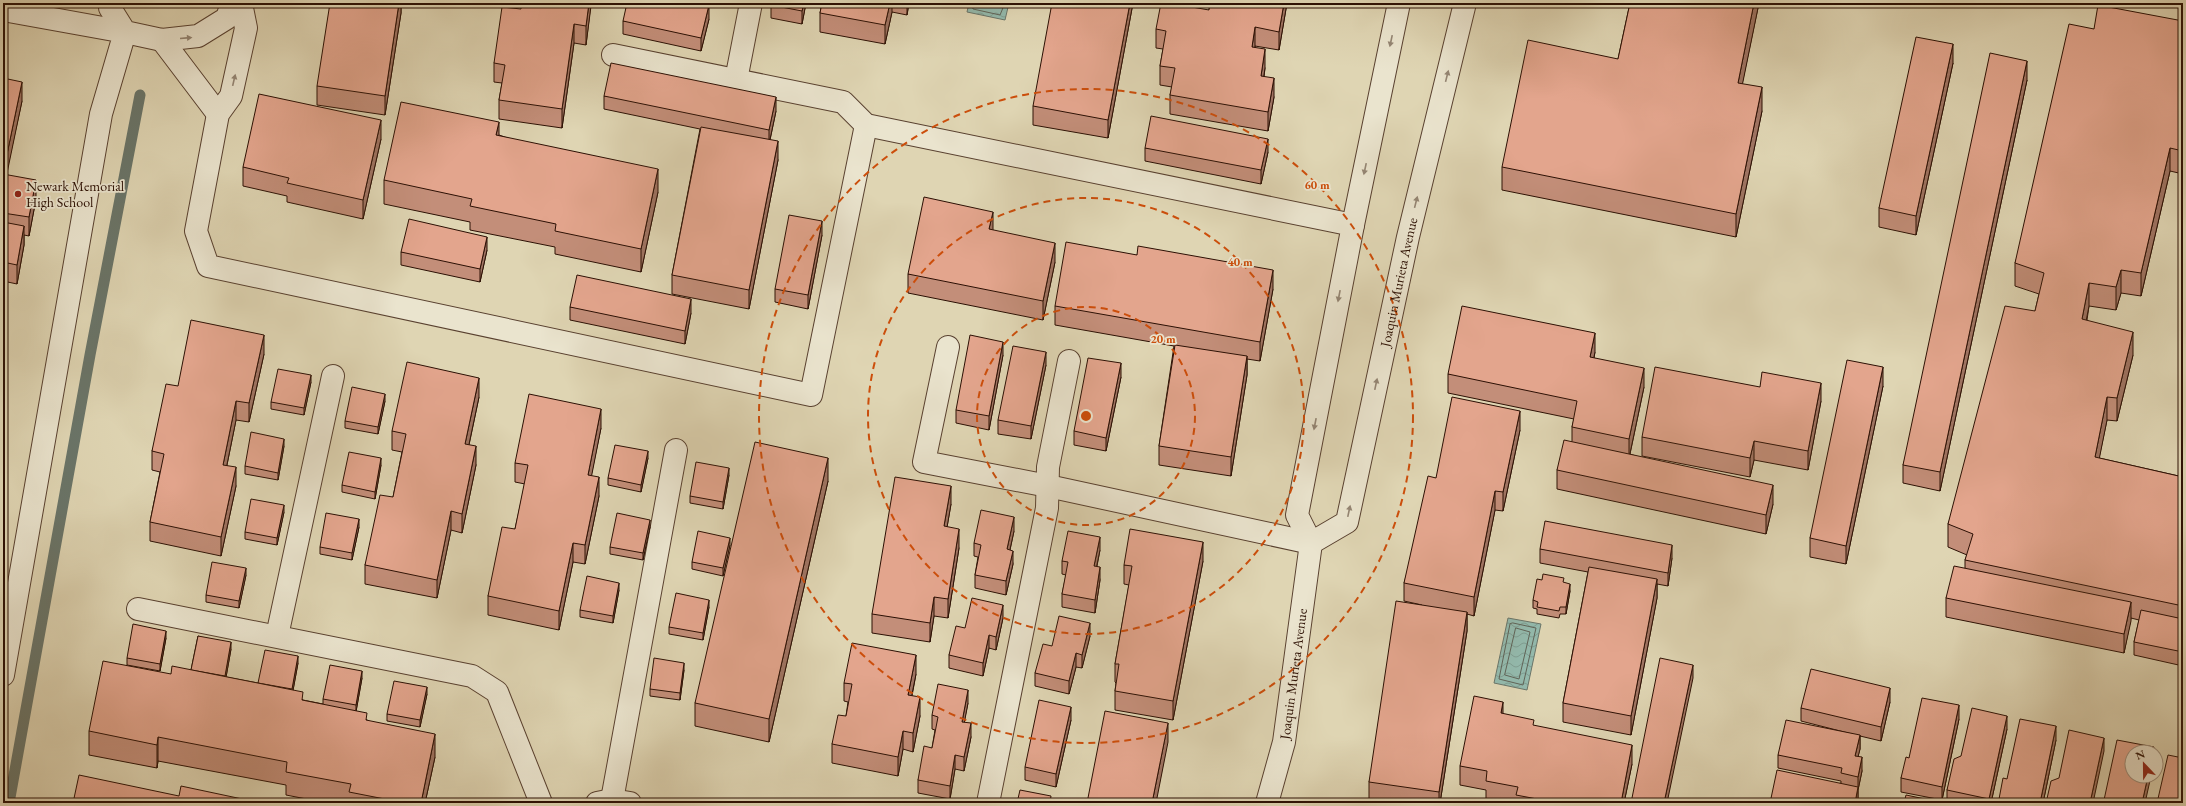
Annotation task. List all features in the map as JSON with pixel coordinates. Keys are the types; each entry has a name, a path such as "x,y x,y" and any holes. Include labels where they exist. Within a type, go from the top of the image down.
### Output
{"street":[{"path":"3,675 101,114 125,32 110,8 110,3"},
{"path":"3,10 162,40 198,36 227,18 232,3"},
{"path":"241,3 246,28 231,96 218,114 196,231 208,266 811,395 866,125"},
{"path":"736,80 752,3"},
{"path":"1311,543 1297,515 1353,225 1399,3"},
{"name":"Joaquin Murieta Avenue","path":"1267,803 1284,742 1311,543 1347,522 1408,238 1465,3"},
{"path":"162,40 218,114"},
{"path":"613,55 843,102 866,125 1353,225"},
{"path":"948,347 924,462 1048,486 1311,543"},
{"path":"988,803 1047,508 1048,467 1069,361"},
{"path":"277,636 333,376"},
{"path":"613,802 676,450"},
{"path":"138,609 472,676 497,692 541,803"}],"water":[{"path":"969,3 1009,3 1005,20 967,12"},
{"path":"1508,618 1541,624 1527,690 1494,683"}],"building":[{"path":"330,3 399,3 385,96 317,86"},
{"path":"521,3 589,3 586,26 574,24 562,109 499,100 505,65 494,63 502,7 521,9"},
{"path":"627,3 697,3 709,5 701,38 623,21"},
{"path":"771,3 804,3 802,11 771,5"},
{"path":"822,3 890,3 885,25 820,13"},
{"path":"1052,3 1130,3 1108,120 1033,106"},
{"path":"1161,3 1209,10 1210,3 1284,3 1279,32 1255,27 1252,47 1265,49 1261,76 1274,78 1268,112 1170,95 1175,68 1160,66 1166,31 1156,29"},
{"path":"1630,3 1754,3 1738,83 1762,87 1736,214 1502,167 1528,40 1618,59"},
{"path":"2098,5 2183,21 2183,151 2170,148 2141,273 2121,270 2116,287 2089,283 2082,319 2133,332 2117,398 2107,397 2095,457 2183,477 2183,606 1965,560 1973,534 1948,524 2005,306 2035,311 2044,273 2015,263 2069,24 2094,29"},
{"path":"1916,37 1953,44 1916,216 1879,208"},
{"path":"1990,53 2027,61 1940,472 1903,465"},
{"path":"611,63 776,97 769,130 604,96"},
{"path":"3,78 22,82 6,159 3,158"},
{"path":"259,94 381,120 363,200 287,183 289,178 243,167"},
{"path":"401,102 499,122 496,135 658,169 641,249 555,231 556,224 470,206 472,199 384,180"},
{"path":"1151,116 1268,139 1261,170 1145,148"},
{"path":"701,127 778,141 749,290 672,275"},
{"path":"3,174 36,180 29,217 3,213"},
{"path":"924,197 993,212 989,229 1055,243 1043,301 908,274"},
{"path":"789,215 822,221 808,295 775,289"},
{"path":"409,219 487,237 480,269 401,252"},
{"path":"3,222 24,226 17,265 3,262"},
{"path":"1066,242 1137,255 1138,246 1273,270 1260,342 1055,306"},
{"path":"577,275 691,299 685,331 570,307"},
{"path":"1462,306 1595,333 1590,357 1644,368 1629,439 1572,427 1577,401 1448,374"},
{"path":"191,320 264,335 249,403 236,401 223,465 236,467 221,537 150,522 164,454 152,451 166,384 178,386"},
{"path":"970,335 1003,342 989,416 956,410"},
{"path":"1175,345 1247,356 1231,457 1159,446"},
{"path":"1013,346 1046,352 1031,426 998,420"},
{"path":"1088,358 1121,363 1106,438 1074,431"},
{"path":"1847,360 1883,367 1846,546 1810,538"},
{"path":"407,362 479,378 465,444 476,446 462,514 451,511 437,580 365,565 380,495 393,497 406,434 392,431"},
{"path":"1655,367 1760,387 1762,372 1821,383 1808,451 1754,441 1750,458 1642,437"},
{"path":"278,369 311,375 304,408 271,402"},
{"path":"352,387 385,394 378,427 345,421"},
{"path":"529,394 601,409 588,475 599,477 585,545 573,543 559,611 488,596 502,527 515,529 528,465 515,463"},
{"path":"1452,397 1520,411 1503,492 1495,491 1474,597 1404,583 1428,476 1436,478"},
{"path":"251,432 284,439 278,473 245,466"},
{"path":"1564,440 1773,485 1766,515 1557,470"},
{"path":"755,442 828,458 769,719 695,703"},
{"path":"615,445 648,451 641,485 608,478"},
{"path":"349,452 381,458 375,492 342,485"},
{"path":"696,462 729,468 723,502 690,496"},
{"path":"895,477 951,486 944,526 959,529 948,599 934,597 930,623 872,614"},
{"path":"251,499 284,505 277,538 245,532"},
{"path":"981,510 1014,517 1007,549 1013,551 1006,581 975,575 981,545 974,543"},
{"path":"326,513 359,519 352,553 320,547"},
{"path":"617,513 650,520 643,553 610,547"},
{"path":"1545,521 1672,545 1668,573 1540,549"},
{"path":"1130,529 1203,542 1173,701 1115,691 1119,664 1115,664 1132,566 1124,565"},
{"path":"698,531 730,538 723,568 692,562"},
{"path":"1068,531 1100,537 1094,566 1100,567 1095,600 1062,594 1068,562 1062,561"},
{"path":"212,562 246,568 239,601 206,595"},
{"path":"1954,566 2131,602 2124,634 1946,598"},
{"path":"1589,567 1657,579 1631,716 1563,703"},
{"path":"1543,574 1564,578 1563,582 1570,584 1566,607 1560,607 1559,611 1537,607 1538,602 1533,600 1537,579 1542,580"},
{"path":"587,576 619,583 613,616 580,610"},
{"path":"676,593 709,600 703,633 669,627"},
{"path":"972,598 1003,605 996,637 989,635 983,663 949,655 956,626 965,628"},
{"path":"1396,601 1467,612 1439,792 1369,782"},
{"path":"2141,610 2183,619 2183,652 2134,642"},
{"path":"1059,616 1090,623 1082,655 1076,653 1069,681 1035,673 1043,644 1052,646"},
{"path":"133,624 166,631 160,664 127,658"},
{"path":"198,636 231,642 225,676 191,670"},
{"path":"852,643 916,655 908,695 920,697 913,733 903,731 898,757 832,744 838,715 846,716 852,684 844,683"},
{"path":"265,650 298,656 292,689 258,683"},
{"path":"654,658 684,663 680,693 650,689"},
{"path":"1660,658 1693,665 1664,803 1631,803"},
{"path":"103,661 171,674 172,666 303,692 302,700 367,713 366,720 435,734 421,803 405,803 349,792 351,784 286,772 287,762 158,737 157,745 89,731"},
{"path":"330,665 362,671 356,705 323,699"},
{"path":"1811,669 1890,688 1881,727 1801,708"},
{"path":"394,681 427,687 420,720 387,714"},
{"path":"938,684 968,690 962,722 971,723 964,757 955,755 950,786 918,780 924,746 932,748 938,717 932,715"},
{"path":"1474,696 1503,702 1501,713 1534,720 1533,725 1632,745 1621,803 1558,803 1516,795 1518,787 1486,781 1487,771 1460,766"},
{"path":"1922,698 1959,705 1942,787 1901,778 1906,757 1909,758"},
{"path":"1039,700 1071,707 1056,774 1025,767"},
{"path":"1972,708 2007,716 1989,799 1947,790 1954,759 1961,756"},
{"path":"1105,711 1168,723 1152,803 1087,803"},
{"path":"2020,719 2056,726 2040,803 2017,803 1999,799 2003,778 2007,779"},
{"path":"1786,720 1860,735 1855,756 1862,757 1858,777 1841,773 1842,768 1778,755"},
{"path":"2069,730 2104,738 2090,803 2046,803 2051,781 2059,778"},
{"path":"2117,740 2138,744 2124,744 2124,784 2146,784 2142,803 2100,803 2101,799 2104,800"},
{"path":"2168,755 2183,758 2183,803 2157,803 2161,784 2164,784 2164,772"},
{"path":"1777,770 1858,787 1855,803 1770,803"},
{"path":"79,775 179,796 181,786 261,803 73,803"},
{"path":"1020,790 1051,796 1050,803 1017,803"},
{"path":"1906,795 1944,803 1904,803"}],"waterway":[{"path":"9,803 90,355 140,95"}],"place":[{"name":"Newark Memorial High School","path":"18,194"}]}
